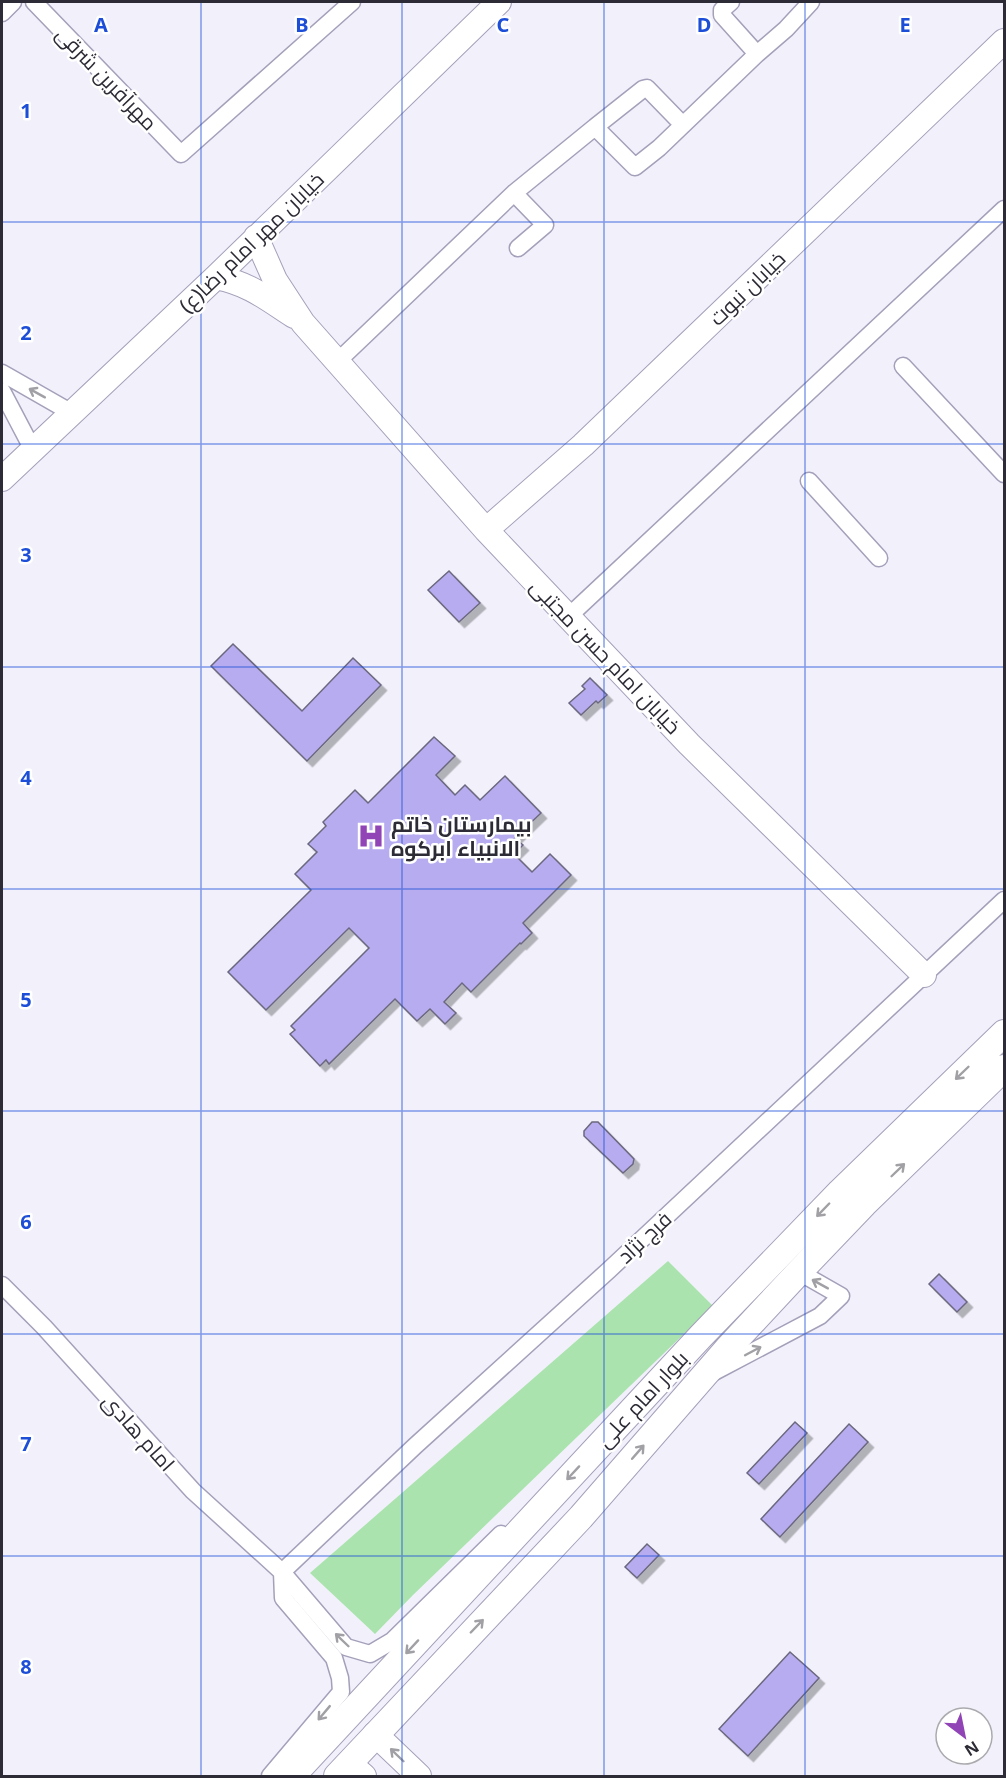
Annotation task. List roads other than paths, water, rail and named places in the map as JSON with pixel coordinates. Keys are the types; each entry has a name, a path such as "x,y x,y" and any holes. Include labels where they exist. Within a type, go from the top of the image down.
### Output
{"main road":[{"name":"بلوار امام علی","path":"292,1776 735,1301 840,1192 1005,1033"},
{"name":"بلوار امام علی","path":"350,1772 375,1734 581,1517 755,1319 864,1204 1005,1068"},
{"path":"735,1301 755,1319"}],"street":[{"path":"2,13 13,2"},
{"name":"مهرآفرین شرقی","path":"34,2 181,154 352,2"},
{"name":"خیابان مهر امام رضا(ع)","path":"2,479 216,278 499,2"},
{"path":"731,2 722,10 722,15 757,54"},
{"path":"595,127 635,168 786,29 806,3"},
{"name":"خیابان نبوت","path":"486,530 583,445 1005,41"},
{"path":"338,361 514,194 643,89 647,88 682,124"},
{"path":"514,194 545,225 518,248"},
{"path":"568,616 1005,209"},
{"name":"خیابان امام حسن مجتبی","path":"256,237 276,279 303,323 486,530 689,744 924,975"},
{"name":"خیابان امام حسن مجتبی","path":"216,278 238,282 262,294 303,323"},
{"path":"903,366 1005,474"},
{"path":"2,373 72,412"},
{"path":"2,391 33,450"},
{"path":"809,481 879,558"},
{"name":"فرج نژاد","path":"282,1572 1005,900"},
{"path":"701,1378 820,1316 841,1296 799,1272"},
{"name":"امام هادی","path":"2,1284 193,1491 282,1572 346,1647 370,1654 392,1641 501,1534 548,1500"},
{"path":"270,1776 341,1692 340,1678 334,1658 283,1598 282,1572"},
{"path":"375,1734 419,1776"}],"place":[{"name":"بیمارستان خاتم الانبیاء ابرکوه","path":"371,836"}]}
